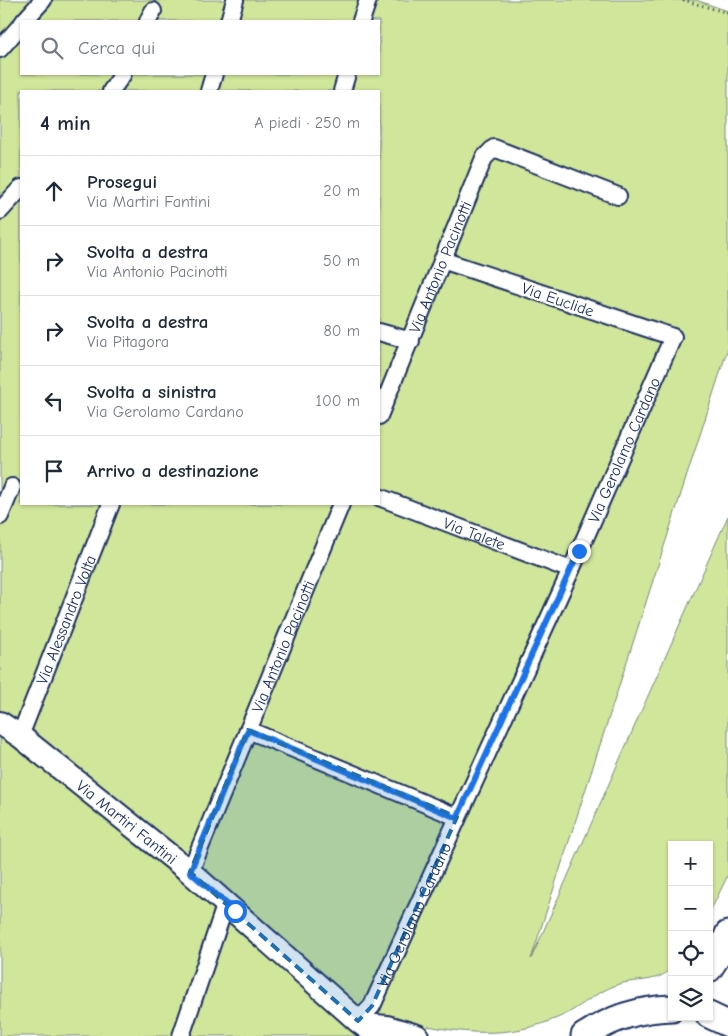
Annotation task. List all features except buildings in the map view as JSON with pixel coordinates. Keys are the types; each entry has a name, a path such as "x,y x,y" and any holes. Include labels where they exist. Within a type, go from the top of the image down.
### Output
{"main road":[{"path":"713,963 728,934"},
{"path":"584,1036 624,1014 648,1009 668,1008"},
{"path":"713,1017 728,1024"}],"street":[{"path":"25,20 43,0"},
{"path":"229,20 235,0"},
{"path":"361,20 368,0"},
{"path":"0,49 20,26"},
{"path":"112,90 122,75"},
{"path":"209,90 214,75"},
{"path":"342,90 347,75"},
{"name":"Via Antonio Pacinotti","path":"380,414 484,158 494,148 618,196"},
{"path":"0,211 20,189"},
{"name":"Via Euclide","path":"442,260 673,338"},
{"path":"380,332 411,341"},
{"name":"Via Gerolamo Cardano","path":"367,1027 372,1006 571,570 673,338"},
{"path":"0,516 12,487"},
{"name":"Via Talete","path":"380,497 571,570"},
{"name":"Via Alessandro Volta","path":"20,736 111,505"},
{"name":"Via Antonio Pacinotti","path":"190,872 341,505"},
{"name":"Via Martiri Fantini","path":"0,723 20,736 190,872 367,1027"},
{"path":"248,730 457,818"},
{"path":"181,1036 226,903"},
{"path":"367,1027 387,1027 417,1036"}],"path":[{"path":"683,0 728,13"}],"highlighted area":[{"path":"248,730 457,817 372,1006 358,1021 190,872"}],"green space":[{"path":"0,0 696,0 728,11 728,348 531,959 728,516 728,875 713,906 713,841 668,841 668,972 662,976 614,986 551,1021 517,1030 483,1032 428,1026 425,1036 0,1036"}],"route":[{"path":"235,911 190,872 248,730 457,818 579,551"}]}
